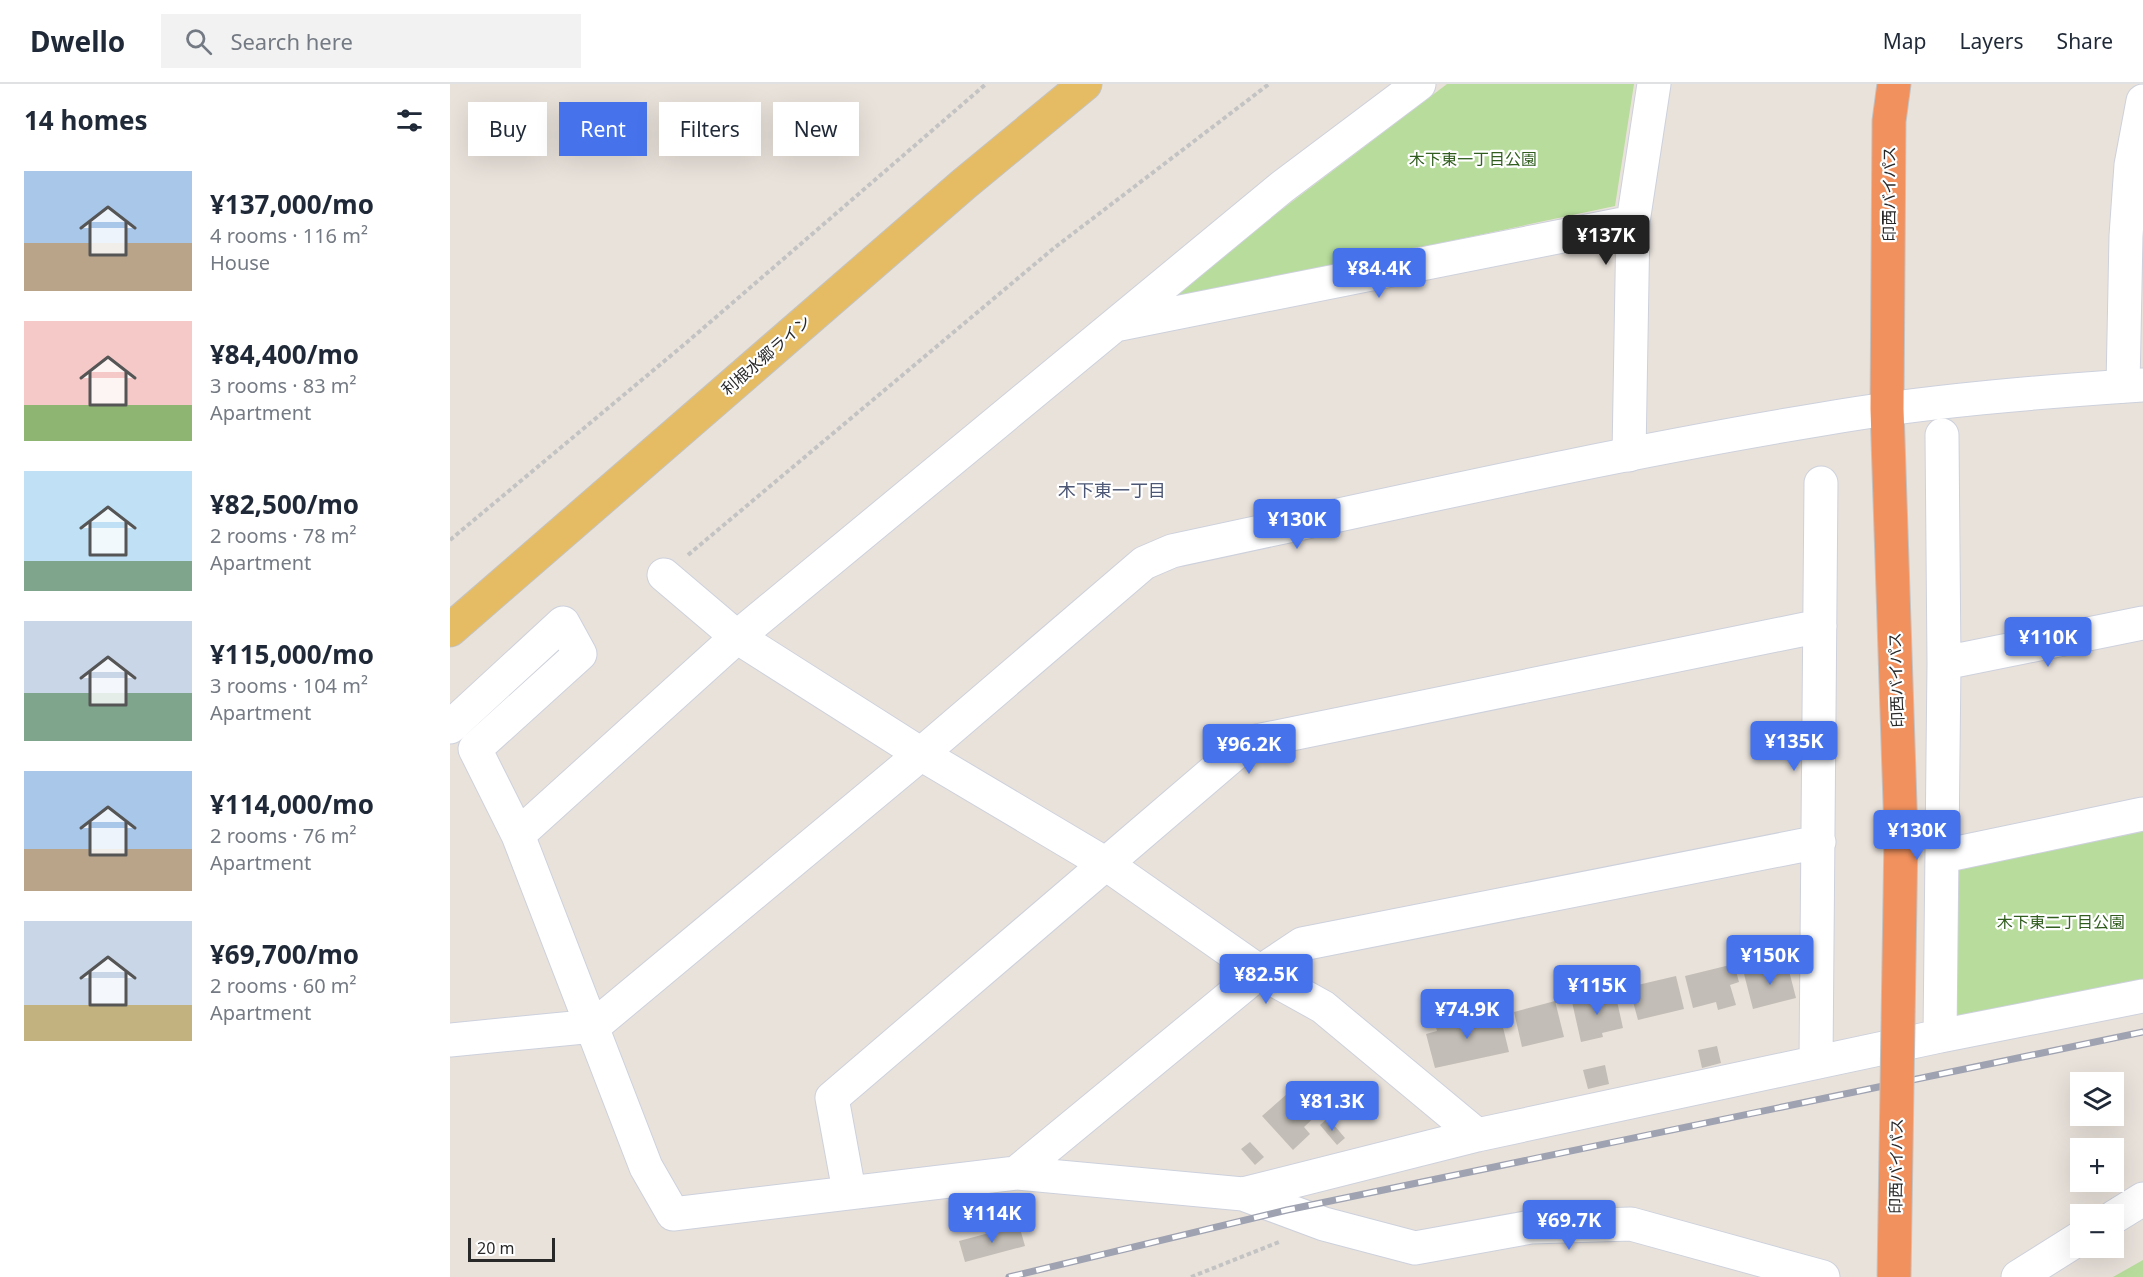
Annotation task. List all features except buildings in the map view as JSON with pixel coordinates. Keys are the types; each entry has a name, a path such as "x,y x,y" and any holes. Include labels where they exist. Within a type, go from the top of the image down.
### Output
{"highway":[{"name":"印西バイパス","path":"1894,84 1889,121 1887,409 1900,834 1894,1277"}],"main road":[{"name":"利根水郷ライン","path":"450,630 964,184 1085,84"}],"street":[{"path":"519,835 737,637 1282,188 1419,84"},
{"path":"1629,454 1633,222 1654,84"},
{"path":"450,1040 594,1026 921,754 1144,563 1172,550 1629,454 1824,418 1887,409 2133,386 2126,236 2131,165 2143,100"},
{"path":"1115,325 1633,222"},
{"path":"1940,1036 1944,663 1942,435"},
{"path":"1816,1061 1821,483"},
{"path":"664,575 737,637 921,754 1106,864 1260,972 1323,1007 1477,1135"},
{"path":"450,727 563,623 580,654 475,749 519,835 594,1026 646,1167 673,1214 849,1191 1016,1173 1243,1194 1324,1224 1415,1248 1531,1227 1631,1224 1824,1277"},
{"path":"1944,663 2143,623"},
{"path":"849,1191 832,1098 1247,743 1820,627"},
{"path":"1943,856 2143,814"},
{"path":"1016,1173 1260,972 1302,944 1819,842"},
{"path":"1243,1194 1477,1135 1816,1061 2143,996"},
{"path":"2124,1211 2143,1200"},
{"path":"2018,1277 2070,1244"}],"path":[{"path":"450,540 686,343 986,84"},
{"path":"664,575 1054,248 1269,84"},
{"path":"1191,1277 1280,1242"}],"green space":[{"name":"木下東一丁目公園","path":"1447,84 1634,84 1615,206 1159,303"},
{"name":"木下東二丁目公園","path":"2143,825 2143,982 1955,1017 1951,871"},
{"path":"2143,1260 2143,1277 2113,1277"}],"railway":[{"path":"1009,1277 1287,1210 2143,1032"}],"district":[{"name":"木下東一丁目","path":"1112,490"}]}
